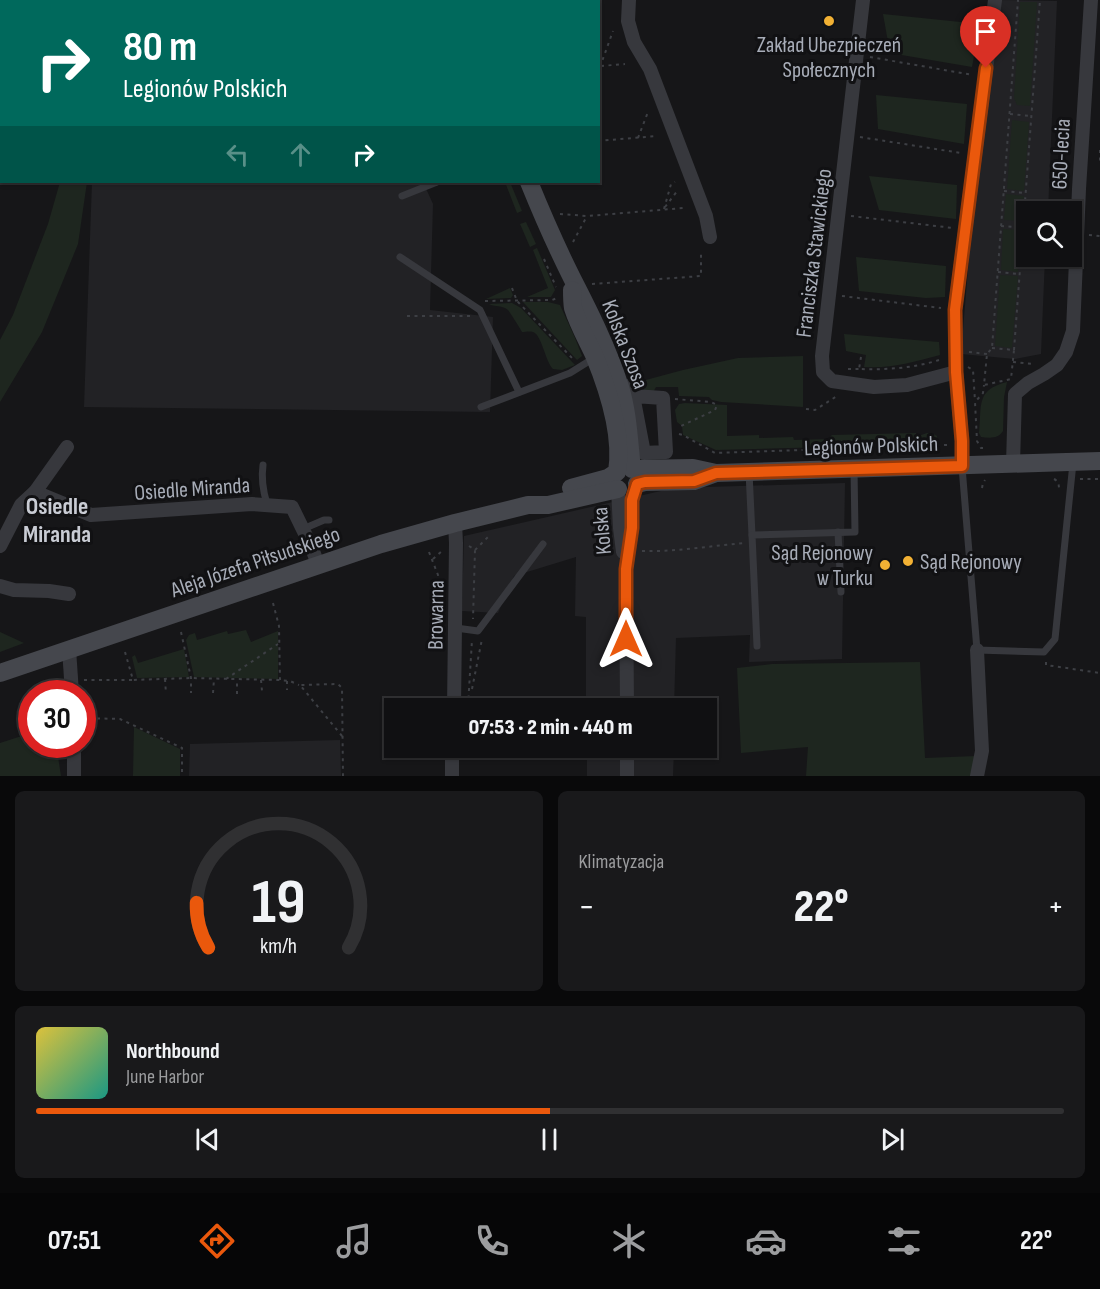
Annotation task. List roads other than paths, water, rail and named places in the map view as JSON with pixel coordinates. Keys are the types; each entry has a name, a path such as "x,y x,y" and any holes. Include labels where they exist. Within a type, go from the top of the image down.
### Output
{"street":[{"path":"629,0 628,21 634,42 650,69 706,216 710,237"},
{"name":"Franciszka Stawickiego","path":"863,0 822,356 823,372 832,381 874,387 907,385 960,368"},
{"path":"962,466 960,368 955,310 995,0"},
{"name":"650-lecia","path":"1013,464 1015,394 1028,382 1057,365 1066,352 1072,331 1091,0"},
{"name":"Kolska Szosa","path":"528,183 604,345 621,388 625,405 626,478"},
{"name":"Kolska Szosa","path":"570,274 573,308 587,362 612,409 618,462 626,478"},
{"path":"633,390 663,398 665,431 666,452 644,453 633,390"},
{"path":"0,546 21,505 35,492 67,447"},
{"name":"Legionów Polskich","path":"626,478 645,482 694,481 716,473 1100,461"},
{"name":"Aleja Józefa Piłsudskiego","path":"0,673 381,544 528,505 548,505 626,478"},
{"name":"Kolska","path":"626,478 620,528 626,569 627,698"},
{"name":"Kolska","path":"626,478 632,500 632,528 626,569"},
{"name":"Osiedle Miranda","path":"35,492 91,515 252,504 292,507 318,565"},
{"name":"Browarna","path":"453,698 456,628 454,523"},
{"path":"0,586 14,590 69,594"},
{"path":"69,650 71,680"},
{"path":"977,650 982,752 977,776"},
{"path":"74,758 74,776"},
{"path":"452,758 452,776"},
{"path":"627,758 627,776"}],"lane":[{"path":"402,196 434,183"},
{"path":"400,257 480,309 519,392"},
{"path":"481,407 570,373 587,362"},
{"path":"962,466 977,650 1044,652 1056,639 1074,461"},
{"path":"263,465 263,491 267,504"},
{"path":"752,539 855,532 854,469"},
{"path":"749,472 757,646"},
{"path":"303,529 329,520"},
{"path":"838,532 841,592"},
{"path":"456,628 478,631 543,544"}],"place":[{"name":"Zakład Ubezpieczeń Społecznych","path":"829,21"},
{"name":"Sąd Rejonowy","path":"908,561"},
{"name":"Sąd Rejonowy w Turku","path":"885,565"}],"district":[{"name":"Osiedle Miranda","path":"57,520"}]}
